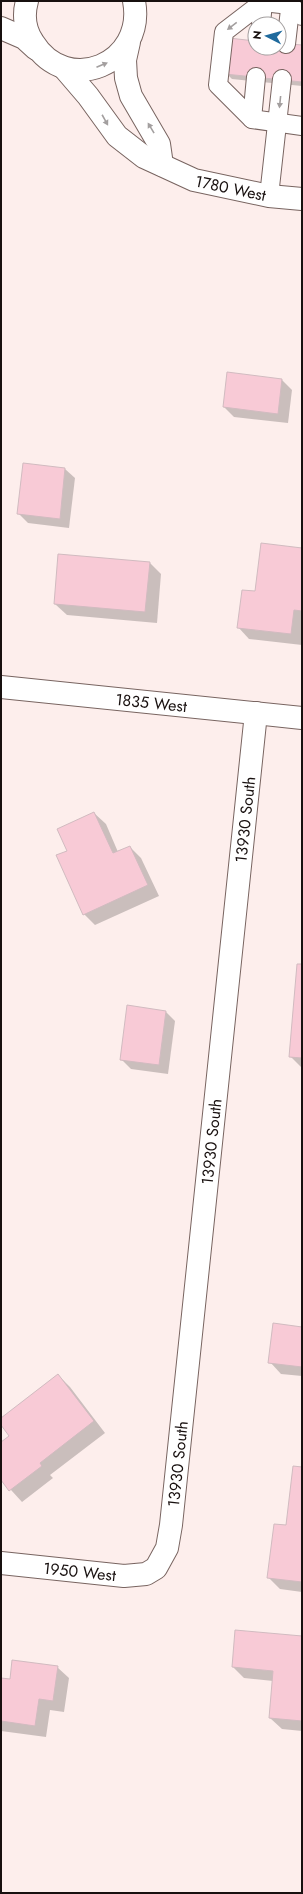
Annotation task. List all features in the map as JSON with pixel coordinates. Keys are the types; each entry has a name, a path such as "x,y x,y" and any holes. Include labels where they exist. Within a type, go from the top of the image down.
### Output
{"street":[{"path":"27,1 25,8 25,24 30,38 38,51"},
{"path":"136,5 134,28 125,60 127,84 131,96 159,144 162,165"},
{"path":"1,28 24,38 50,61 64,68 79,70 94,68 107,63 120,54 129,42"},
{"name":"1780 West","path":"64,68 88,96 117,136 144,157 194,180 269,196 302,199"},
{"name":"1835 West","path":"1,687 302,718"},
{"name":"13930 South","path":"156,1568 168,1548 172,1525 256,713"},
{"name":"1950 West","path":"1,1563 124,1576 146,1574 156,1568"}],"lane":[{"path":"262,16 263,2"},
{"path":"287,39 294,7 263,2 224,32 218,85 252,119 278,124 302,126"},
{"path":"252,119 256,77"},
{"path":"269,196 282,80"}],"building":[{"path":"229,38 247,40 247,56 287,56 287,44 302,45 302,82 225,74"},
{"path":"227,372 282,379 278,414 223,407"},
{"path":"23,463 65,468 60,519 17,514"},
{"path":"261,543 302,548 302,611 294,610 291,634 237,628 242,590 255,591"},
{"path":"58,554 150,562 145,612 54,604"},
{"path":"94,812 113,853 130,846 148,885 83,915 56,855 67,851 57,829"},
{"path":"297,964 302,964 302,1058 289,1057"},
{"path":"127,1005 166,1011 159,1065 120,1060"},
{"path":"273,1323 302,1327 302,1367 268,1363"},
{"path":"58,1374 94,1421 40,1463 42,1466 9,1491 1,1480 1,1442 9,1436 1,1425 1,1418"},
{"path":"293,1466 302,1467 302,1582 267,1578 274,1524 286,1525"},
{"path":"235,1630 302,1636 302,1721 269,1718 273,1671 232,1667"},
{"path":"12,1660 58,1666 53,1701 39,1699 35,1726 1,1721 1,1678 10,1679"}]}
